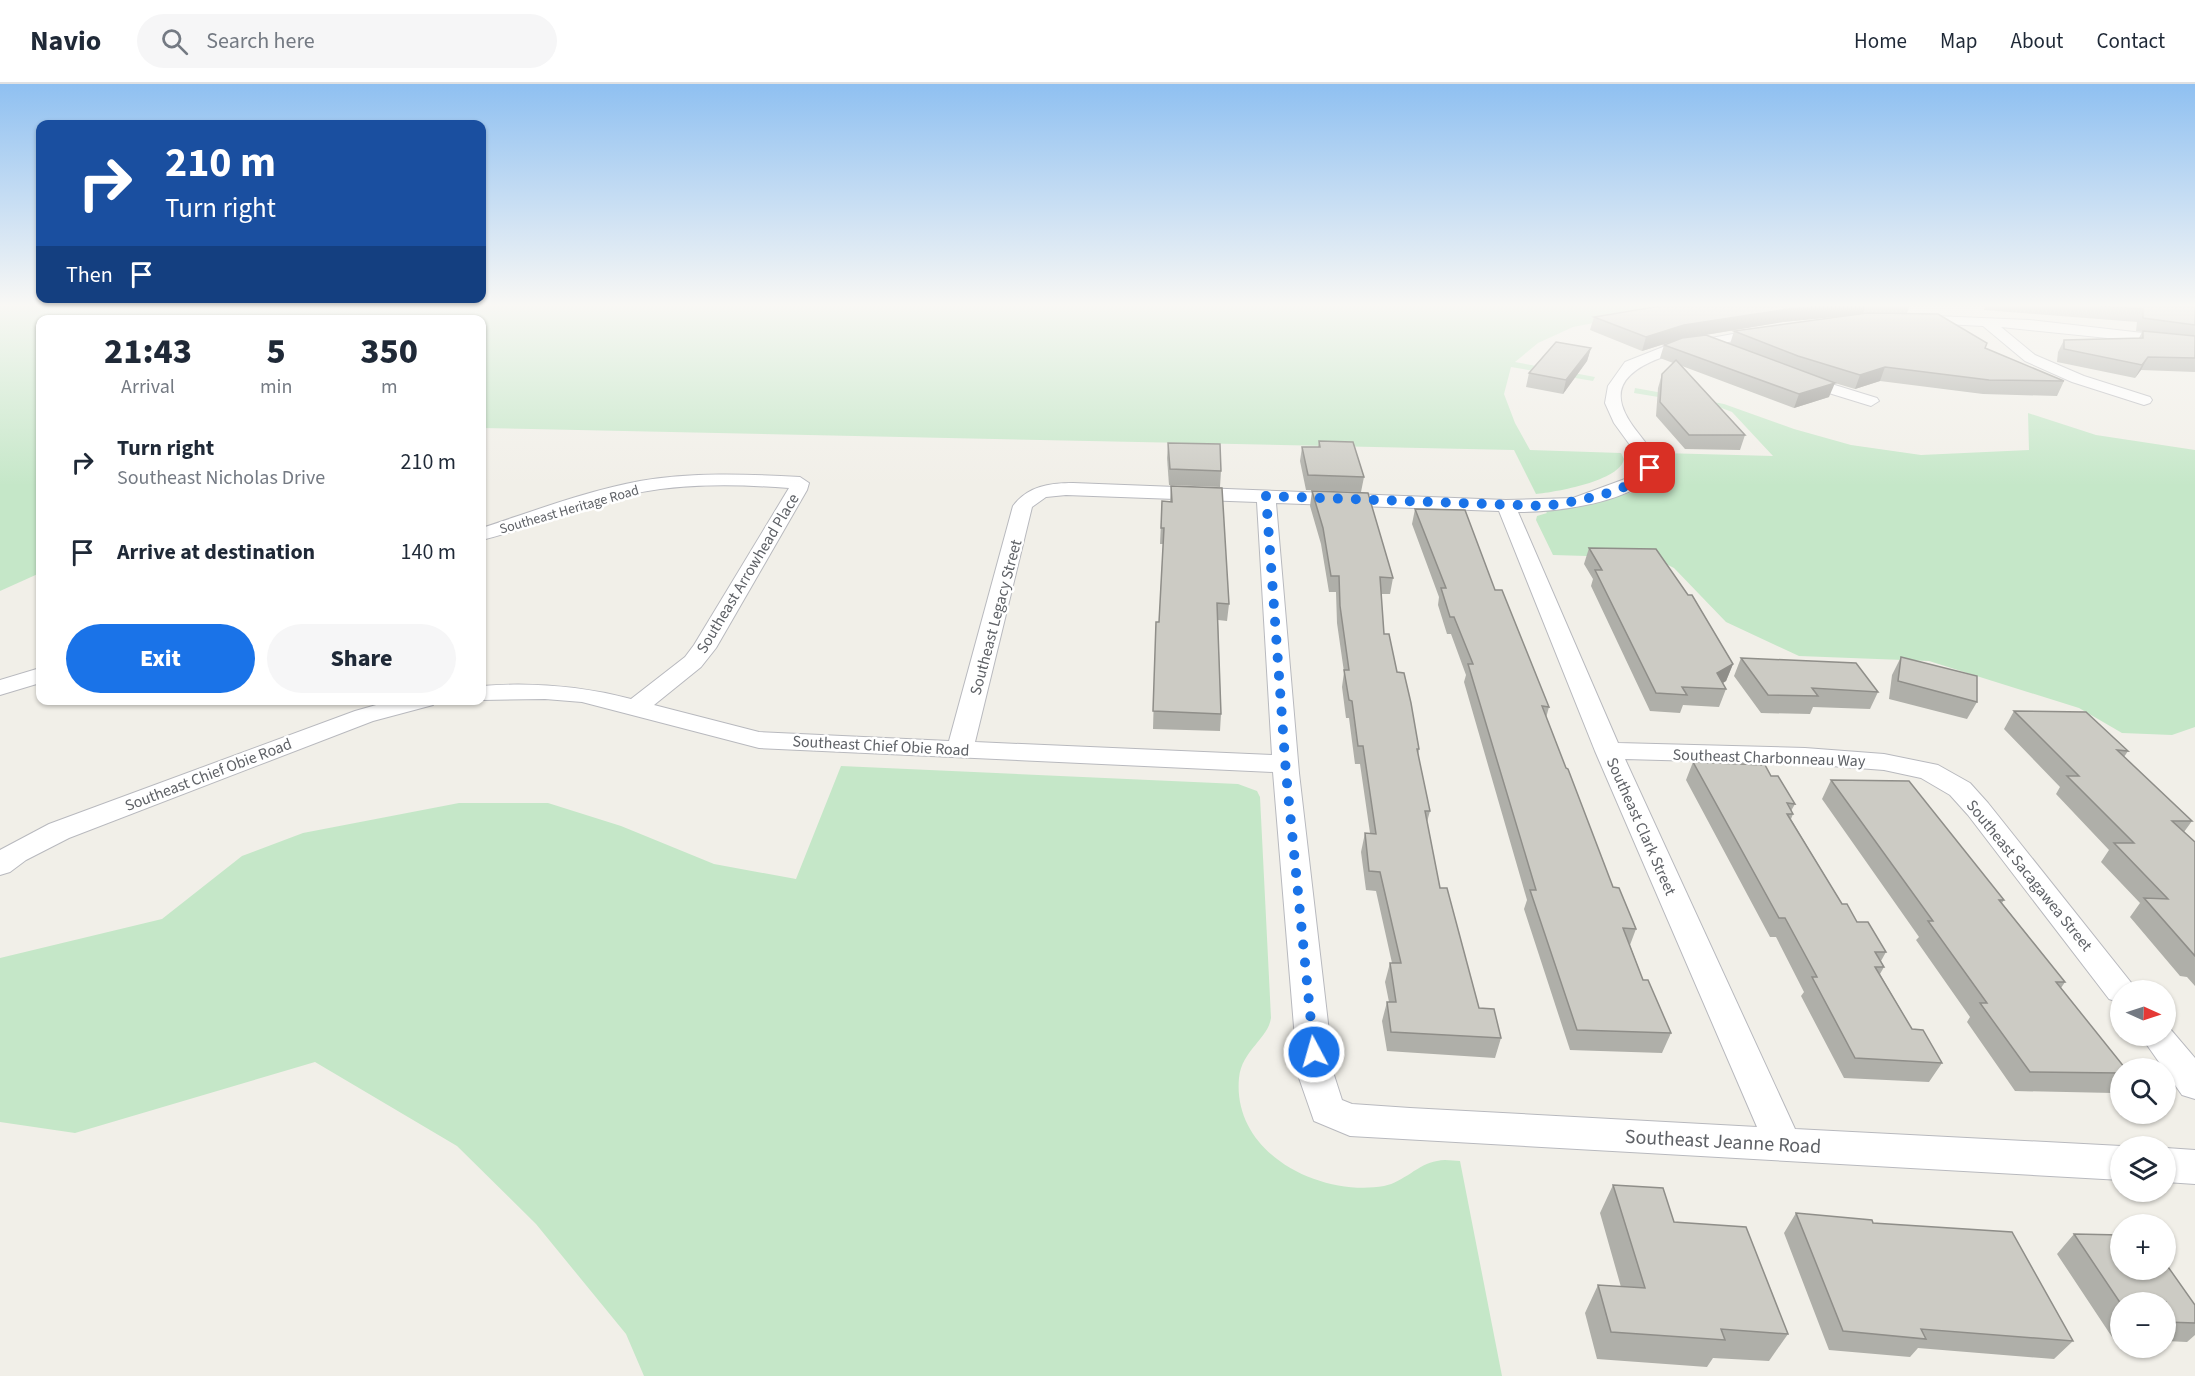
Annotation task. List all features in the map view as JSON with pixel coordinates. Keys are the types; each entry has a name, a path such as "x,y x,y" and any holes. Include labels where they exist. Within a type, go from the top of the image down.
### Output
{"street":[{"path":"1286,764 1266,496 1506,506 1576,503 1645,476 1650,468 1647,456 1622,423 1613,402 1616,386 1630,365"},
{"path":"2047,365 2078,379 2144,400"},
{"path":"1787,375 1871,401"},
{"name":"Southeast Heritage Road","path":"486,533 598,497 640,488 703,481 800,483"},
{"name":"Southeast Arrowhead Place","path":"636,707 685,669 704,648 794,498 800,483"},
{"name":"Southeast Legacy Street","path":"960,749 1023,506 1029,498 1040,492 1073,489 1266,496"},
{"name":"Southeast Clark Street","path":"1506,506 1608,751 1783,1144"},
{"path":"0,688 36,676"},
{"name":"Southeast Chief Obie Road","path":"486,693 545,692 580,695 636,707 723,733 759,740 1286,764"},
{"name":"Southeast Chief Obie Road","path":"0,865 16,853 58,831 364,716 405,705"},
{"name":"Southeast Charbonneau Way","path":"1608,751 1805,756 1884,762 1929,771"},
{"name":"Southeast Jeanne Road","path":"1286,764 1316,1075 1327,1110 1350,1120 2110,1162"},
{"name":"Southeast Sacagawea Street","path":"1929,771 1960,789 1978,809 2113,980"},
{"path":"2166,1046 2195,1084"},
{"path":"2176,1166 2195,1167"}],"green space":[{"path":"0,365 36,365 36,575 0,591"},
{"path":"486,365 1533,365 1595,377 1593,381 1511,367 1504,394 1515,423 1530,450 1621,453 1624,459 1620,467 1600,479 1572,488 1536,494 1514,450 486,428"},
{"path":"1635,388 1724,404 1794,429 1851,445 1921,455 2029,450 2028,413 2096,435 2195,450 2195,727 2172,735 2122,733 2079,708 1929,661 1799,656 1726,622 1674,568 1654,558 1553,555 1536,520 1537,516 1547,513 1544,509 1607,499 1653,483 1662,476 1666,467 1662,453 1773,456 1732,412 1719,407 1634,393"},
{"path":"841,766 1238,784 1257,791 1260,797 1271,1018 1265,1032 1245,1060 1239,1078 1241,1105 1250,1128 1265,1148 1284,1164 1308,1176 1333,1184 1359,1188 1384,1186 1430,1163 1443,1160 1460,1161 1502,1376 644,1376 626,1334 536,1224 457,1146 315,1062 75,1133 0,1122 0,958 162,919 242,856 303,833 459,803 548,803 621,826 714,864 796,879"}],"building":[{"path":"1536,365 1577,365 1566,380 1529,373"},
{"path":"1671,365 1681,365 1745,435 1689,435 1660,402 1662,374"},
{"path":"1720,365 1787,365 1835,383 1799,394"},
{"path":"1828,365 2026,365 2064,381 1989,380 1885,367 1860,375"},
{"path":"1319,441 1353,442 1364,477 1308,475 1302,447 1320,447"},
{"path":"1168,443 1220,444 1221,471 1170,469"},
{"path":"1171,486 1222,488 1229,604 1217,603 1221,714 1153,711 1156,622 1159,622 1164,528 1161,528 1162,501 1172,502"},
{"path":"1312,491 1368,493 1393,578 1380,577 1384,634 1389,634 1397,672 1404,673 1411,703 1419,749 1417,749 1430,811 1425,811 1440,888 1447,888 1479,1008 1494,1009 1501,1038 1391,1032 1387,1002 1396,1002 1390,963 1401,963 1380,872 1369,871 1365,833 1376,834 1363,746 1358,746 1352,701 1349,700 1344,670 1349,670 1340,606 1339,576 1331,576 1323,528"},
{"path":"1415,509 1465,510 1495,590 1502,590 1549,707 1542,706 1613,887 1619,888 1636,929 1623,928 1643,980 1648,980 1671,1033 1577,1030 1530,890 1536,890 1468,664 1473,664 1454,617 1450,617 1441,588 1446,588"},
{"path":"1589,548 1656,549 1688,595 1692,595 1733,664 1717,673 1726,689 1682,687 1687,695 1656,693 1595,570 1602,570"},
{"path":"1901,657 1977,676 1977,702 1898,681"},
{"path":"1741,658 1856,663 1878,692 1812,688 1818,696 1768,695"},
{"path":"2014,711 2086,712 2128,751 2117,750 2192,821 2172,821 2195,842 2195,956 2144,898 2168,899 2114,843 2134,843 2067,776 2079,776"},
{"path":"1693,762 1765,765 1771,776 1778,776 1795,804 1787,803 1793,814 1787,814 1842,904 1847,904 1857,922 1868,922 1886,952 1875,952 1884,967 1875,967 1912,1029 1923,1030 1942,1063 1855,1058 1812,977 1817,977 1785,918 1779,918"},
{"path":"1831,780 1909,781 2004,900 1999,900 2065,982 2056,982 2117,1058 2110,1058 2110,1073 2030,1072 1980,1003 1987,1003 1928,921 1933,921"},
{"path":"1613,1185 1663,1188 1674,1222 1746,1227 1788,1334 1721,1329 1725,1340 1611,1332 1598,1285 1645,1288"},
{"path":"1796,1213 1872,1220 1873,1223 2012,1232 2073,1341 1921,1329 1926,1339 1843,1331"},
{"path":"2074,1234 2110,1235 2110,1280 2176,1280 2176,1278 2195,1305 2195,1323 2176,1322 2176,1292 2113,1292"}],"route":[{"path":"1314,1052 1286,773 1266,496 1543,506 1576,503 1632,483 1645,476 1650,468"}]}
